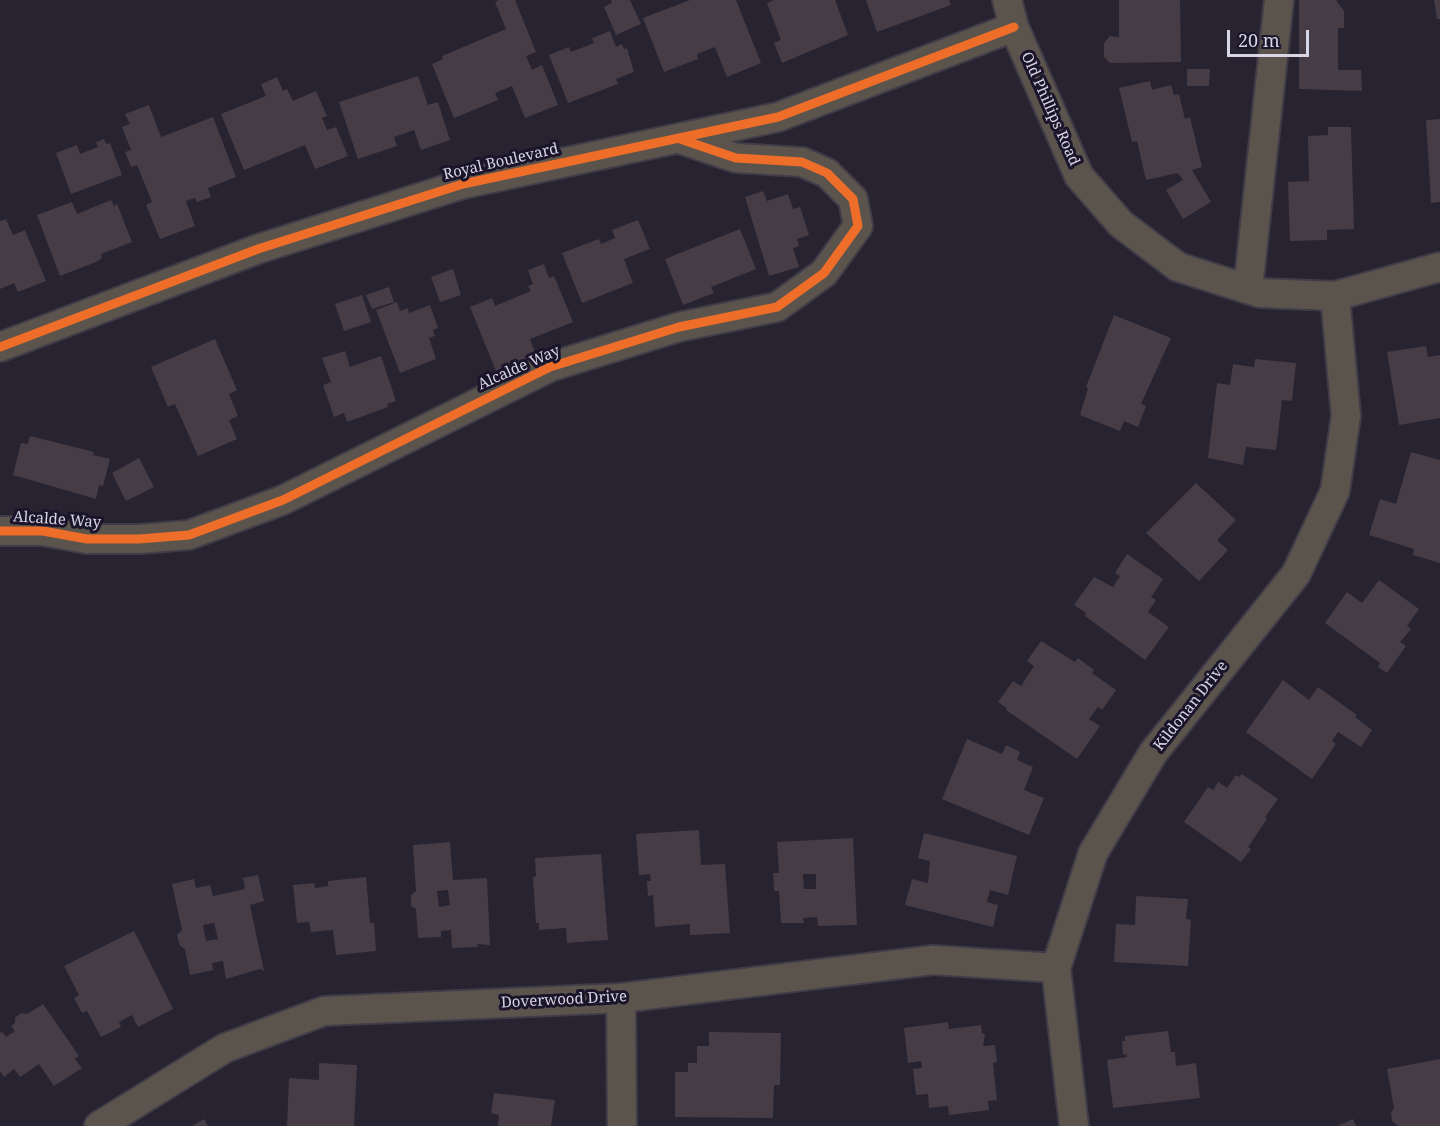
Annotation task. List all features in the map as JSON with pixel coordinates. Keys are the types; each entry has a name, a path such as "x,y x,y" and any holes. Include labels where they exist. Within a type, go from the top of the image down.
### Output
{"street":[{"path":"1248,289 1280,0"},
{"name":"Old Phillips Road","path":"1011,13 1079,176 1121,224 1178,267 1260,292 1335,296 1440,267"},
{"name":"Royal Boulevard","path":"0,347 258,249 463,184 778,117 1011,13"},
{"name":"Alcalde Way","path":"0,531 42,531 87,539 139,539 189,535 283,500 550,367 679,327 777,307 824,273 858,226 853,199 827,172 802,162 736,158 680,139"},
{"name":"Kildonan Drive","path":"1074,1126 1056,968 1093,853 1153,753 1296,574 1335,491 1346,416 1335,296"},
{"name":"Doverwood Drive","path":"99,1126 225,1048 324,1011 621,998 933,960 1056,968"},
{"path":"621,998 622,1126"}],"building":[{"path":"515,0 536,52 526,56 532,70 542,65 558,105 525,118 512,86 495,93 498,100 454,118 432,64 443,59 442,56 506,29 495,2"},
{"path":"611,0 630,0 641,24 616,35 604,7 612,3"},
{"path":"690,0 736,0 761,63 727,77 715,47 697,54 698,59 664,72 643,18"},
{"path":"774,0 835,0 848,35 782,63 774,43 781,40 767,3"},
{"path":"866,0 949,0 951,5 877,32"},
{"path":"1119,0 1180,0 1181,62 1110,63 1104,57 1104,43 1110,36 1119,37"},
{"path":"1299,0 1336,0 1344,11 1344,28 1338,28 1338,70 1361,70 1362,91 1299,89"},
{"path":"1434,0 1440,0 1440,19 1437,19"},
{"path":"610,31 616,47 622,44 624,49 627,48 634,72 616,79 618,84 568,103 549,55 569,47 571,52 594,43 592,38"},
{"path":"1187,69 1210,69 1209,86 1187,86"},
{"path":"418,76 428,105 438,102 450,140 421,150 414,130 394,137 397,146 358,159 339,102"},
{"path":"277,77 283,91 287,89 293,101 316,91 327,116 322,118 327,130 336,127 348,156 315,169 305,145 244,170 221,114 266,96 261,84"},
{"path":"1150,81 1152,90 1171,85 1174,95 1179,94 1185,119 1190,117 1202,167 1192,170 1211,202 1183,219 1166,190 1183,180 1178,173 1146,180 1137,141 1132,142 1119,88"},
{"path":"149,105 161,137 213,117 236,177 208,188 211,197 197,202 195,198 186,201 195,226 160,239 146,205 152,202 137,165 131,167 125,152 131,150 122,127 130,124 125,114"},
{"path":"1440,119 1440,202 1431,203 1426,120"},
{"path":"1328,127 1351,127 1354,229 1327,230 1327,240 1290,241 1288,182 1309,181 1308,136 1328,135"},
{"path":"104,139 106,144 110,143 122,175 71,194 56,153 77,145 80,154 98,147 96,142"},
{"path":"763,191 767,201 788,194 793,209 800,207 809,235 797,239 799,246 793,248 799,267 769,276 745,197"},
{"path":"111,200 114,206 117,204 132,242 101,254 102,258 96,262 60,276 37,215 72,202 77,214"},
{"path":"6,219 13,235 25,230 46,281 18,292 14,283 0,289 0,221"},
{"path":"638,220 650,249 624,259 633,283 582,303 562,253 599,239 601,244 615,238 612,230"},
{"path":"740,229 756,269 711,287 714,293 683,305 665,259"},
{"path":"544,264 549,278 554,276 573,322 530,339 536,355 496,371 470,307 492,298 495,306 531,291 528,286 533,284 528,270"},
{"path":"453,269 461,295 440,302 431,277"},
{"path":"389,287 394,302 372,309 366,295"},
{"path":"362,295 371,322 344,331 335,304"},
{"path":"397,302 400,311 408,308 409,313 430,305 438,328 433,330 435,336 429,338 436,359 400,373 376,310"},
{"path":"1114,315 1171,338 1141,404 1146,406 1138,427 1124,421 1120,431 1080,415 1088,388 1086,387"},
{"path":"215,339 237,390 229,394 238,416 229,420 237,439 198,456 175,404 168,407 151,367"},
{"path":"1426,346 1428,357 1440,355 1440,418 1399,425 1387,352"},
{"path":"345,351 350,367 381,356 396,401 387,404 388,407 347,422 344,413 334,417 323,385 331,382 322,358"},
{"path":"1255,359 1296,363 1292,401 1282,400 1276,450 1246,447 1243,465 1208,458 1217,383 1230,385 1233,364 1254,367"},
{"path":"30,436 94,452 93,455 110,459 103,486 99,485 96,499 13,475 21,443 28,444"},
{"path":"1411,452 1440,460 1440,563 1413,555 1414,549 1369,535 1380,499 1396,504"},
{"path":"139,458 154,487 126,501 112,473"},
{"path":"1196,483 1236,520 1217,540 1228,550 1199,581 1146,533"},
{"path":"1127,554 1163,579 1151,597 1156,600 1148,612 1169,627 1145,660 1085,616 1086,613 1074,605 1094,577 1113,587 1120,576 1115,573"},
{"path":"1379,580 1419,609 1407,626 1411,629 1400,642 1406,646 1387,673 1378,667 1380,663 1325,623 1347,592 1362,603"},
{"path":"1041,641 1075,662 1078,658 1094,670 1092,673 1116,690 1102,710 1098,707 1089,719 1100,726 1077,759 1006,710 1007,708 998,702 1013,681 1021,686 1034,666 1027,661"},
{"path":"1283,680 1309,700 1318,687 1357,715 1355,717 1372,730 1361,747 1338,732 1332,741 1336,744 1312,779 1246,732"},
{"path":"967,739 1002,754 1006,745 1020,752 1017,760 1033,767 1024,790 1044,798 1029,835 942,799"},
{"path":"1242,774 1278,799 1265,817 1267,819 1248,847 1251,849 1241,862 1184,822 1208,787 1213,790 1218,782 1227,788 1236,775 1239,777"},
{"path":"699,830 701,865 725,864 730,933 690,935 690,924 655,927 653,895 648,896 647,881 651,881 650,874 639,875 636,834"},
{"path":"924,833 1017,856 1008,895 990,890 987,902 998,905 993,927 905,905 912,879 928,883 930,861 918,858"},
{"path":"853,838 857,925 818,926 817,917 803,918 804,923 781,923 779,891 774,891 773,873 779,873 777,842","holes":["803,874 816,874 816,889 804,889"]},
{"path":"450,842 453,880 487,878 490,945 477,944 478,947 452,948 451,930 441,931 441,937 418,938 416,909 411,906 411,895 416,891 413,845","holes":["448,890 450,905 439,907 437,891"]},
{"path":"601,854 608,940 567,943 566,928 539,930 539,923 536,923 533,877 536,876 535,858"},
{"path":"258,875 264,901 250,905 264,971 260,969 226,979 223,961 212,963 213,970 190,975 185,949 180,946 177,935 182,930 172,884 194,879 196,888 210,885 213,896 245,889 243,878","holes":["214,923 218,939 206,941 203,925"]},
{"path":"366,877 370,923 374,923 376,951 336,955 333,930 311,932 309,922 297,923 293,885 314,883 315,888 328,886 328,881"},
{"path":"1136,896 1188,899 1186,919 1191,920 1188,966 1114,962 1116,924 1135,925"},
{"path":"134,931 173,1009 138,1027 132,1015 119,1022 121,1027 101,1037 87,1011 82,1013 74,998 79,995 64,966"},
{"path":"43,1004 79,1056 75,1059 82,1068 54,1086 39,1064 20,1077 14,1069 4,1077 0,1071 0,1033 2,1032 6,1037 15,1031 11,1026 15,1023 15,1018"},
{"path":"948,1022 949,1029 981,1025 982,1033 985,1035 983,1046 995,1045 997,1062 993,1063 997,1100 988,1101 989,1110 949,1115 948,1106 929,1108 928,1094 916,1095 913,1069 922,1068 921,1061 908,1063 904,1028"},
{"path":"1168,1031 1171,1052 1175,1052 1176,1066 1196,1063 1200,1098 1113,1108 1107,1060 1127,1057 1126,1054 1123,1055 1122,1041 1125,1041 1125,1036"},
{"path":"709,1032 781,1033 780,1085 774,1085 773,1118 675,1117 675,1072 688,1072 688,1063 697,1063 697,1046 709,1046"},
{"path":"1440,1059 1440,1126 1398,1126 1392,1121 1391,1113 1394,1108 1387,1069"},
{"path":"319,1063 357,1065 354,1126 287,1126 289,1078 319,1080"},
{"path":"494,1093 555,1100 551,1126 498,1126 499,1115 491,1113"},
{"path":"204,1119 208,1126 192,1126"},
{"path":"1353,1119 1356,1126 1337,1126"}],"cycle path":[{"path":"0,347 258,249 463,184 778,117 1014,27"},
{"path":"0,531 43,531 87,539 139,539 189,535 283,500 550,367 679,327 777,307 824,273 858,226 853,199 827,173 802,162 736,158 680,139"}]}
